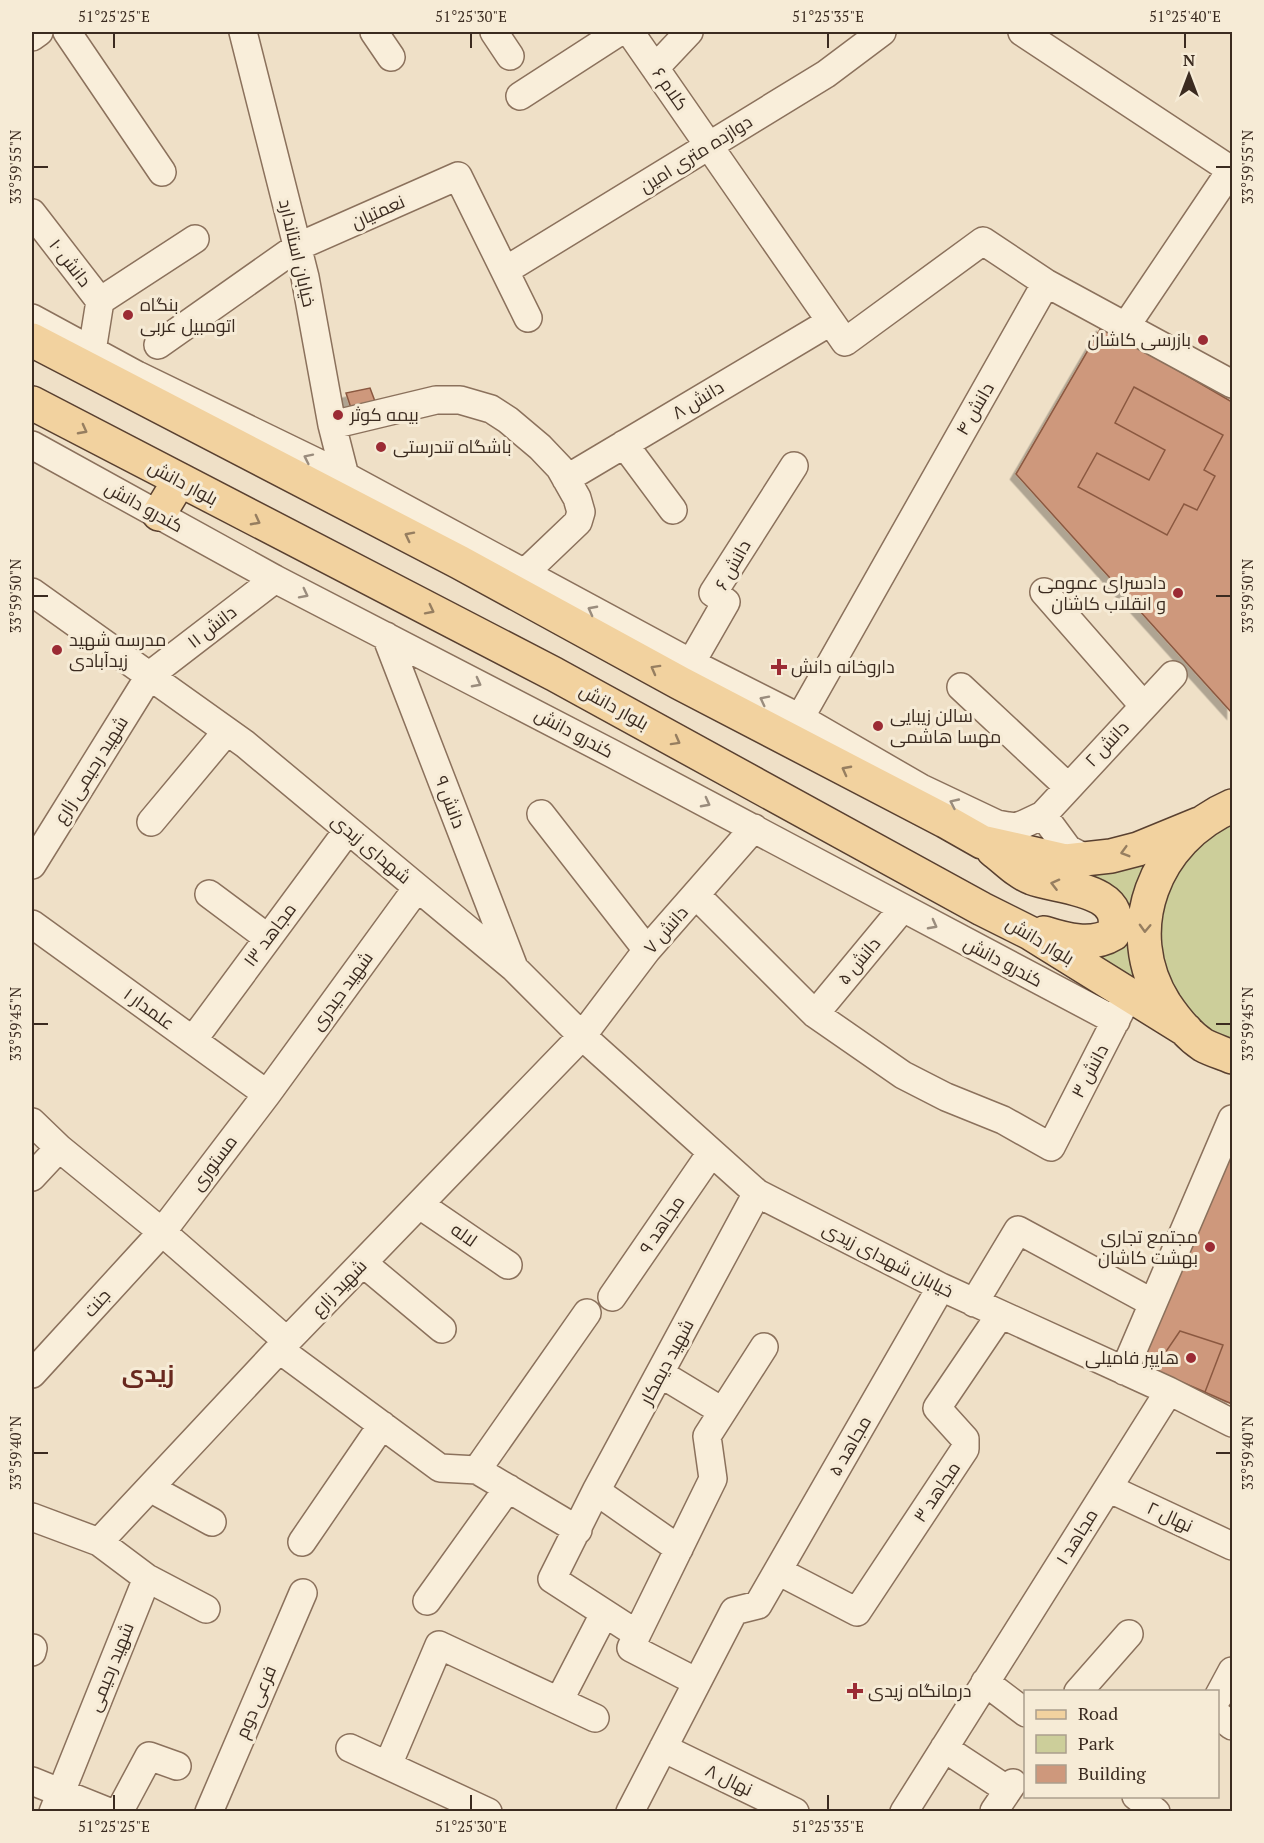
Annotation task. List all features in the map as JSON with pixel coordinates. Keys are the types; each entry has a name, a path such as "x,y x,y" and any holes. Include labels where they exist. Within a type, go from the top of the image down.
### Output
{"main road":[{"path":"32,340 249,441 515,581 680,683 945,821 995,834 1066,861 1087,860 1138,849 1220,809"},
{"name":"بلوار دانش","path":"32,403 554,674 1030,933 1122,1008 1186,1030"},
{"path":"159,514 179,481"},
{"path":"1220,809 1183,838 1158,873 1149,897 1145,924 1146,956 1152,977 1166,1005 1186,1030 1203,1045 1233,1058"},
{"path":"995,834 1030,877 1093,894 1107,902 1114,917 1115,927 1113,934 1105,939 1084,941 1053,936 1002,918"}],"street":[{"path":"32,37 39,32"},
{"path":"67,32 162,172"},
{"name":"خیابان استاندارد","path":"243,32 305,277 332,425 345,476"},
{"path":"374,32 391,57"},
{"path":"494,32 510,56"},
{"path":"520,96 619,32"},
{"name":"کلام ۶","path":"630,32 845,342 983,241 1046,283"},
{"path":"656,69 689,32"},
{"name":"دوازده متری امین","path":"506,270 826,74 882,32"},
{"path":"1022,32 1231,170 1126,327"},
{"name":"نعمتیان","path":"158,345 297,248 458,176 506,270"},
{"name":"دانش ۱۰","path":"32,213 100,302 92,351"},
{"path":"100,302 195,239"},
{"path":"506,270 528,318"},
{"path":"1046,283 1233,384"},
{"name":"دانش ۴","path":"800,718 1046,283"},
{"path":"32,318 249,441 345,476 515,581 691,663 800,718 921,788 997,824 995,834 1043,815 1068,849 1087,860"},
{"name":"دانش ۸","path":"566,479 830,322"},
{"path":"332,425 436,400 460,400 491,410 508,420 540,447 560,468 577,498 581,512 578,522 515,581"},
{"path":"624,444 673,510"},
{"name":"کندرو دانش","path":"32,445 275,579 754,828 903,909 1122,1008"},
{"name":"دانش ۶","path":"691,663 726,602 713,593 794,466"},
{"name":"دانش ۱۱","path":"150,675 275,579"},
{"name":"شهدای زیدی","path":"32,592 245,744 514,968 582,1036"},
{"path":"1044,592 1143,705"},
{"name":"دانش ۹","path":"386,636 514,968"},
{"name":"شهید رحیمی زارع","path":"32,865 150,675"},
{"name":"دانش ۲","path":"1043,815 1173,675"},
{"path":"961,687 1068,787"},
{"path":"611,753 632,717"},
{"path":"151,822 227,731"},
{"path":"541,814 648,950"},
{"name":"دانش ۷","path":"582,1036 648,950 754,828"},
{"name":"مجاهد ۱۳","path":"193,1040 348,830"},
{"name":"شهید حیدری","path":"267,1094 417,888"},
{"path":"209,894 268,938"},
{"path":"696,895 815,1014"},
{"name":"دانش ۵","path":"815,1014 903,909"},
{"name":"علمدار ۱","path":"32,924 267,1094"},
{"name":"دانش ۳","path":"815,1014 903,1075 946,1097 1003,1120 1051,1147 1122,1008"},
{"name":"خیابان شهدای زیدی","path":"582,1036 757,1193 974,1303 1169,1391 1233,1423"},
{"name":"شهید زارع","path":"99,1542 582,1036"},
{"name":"مستوری","path":"162,1232 267,1094"},
{"path":"1124,1371 1233,1119"},
{"path":"32,1122 59,1148 162,1232 284,1346 382,1425 440,1468 477,1470 578,1530"},
{"path":"32,1177 59,1148"},
{"name":"مجاهد ۹","path":"612,1297 711,1153"},
{"name":"شهید دیمکار","path":"604,1614 552,1579 596,1491 757,1193"},
{"name":"لاله","path":"420,1205 508,1265"},
{"path":"974,1303 1018,1230 1153,1303"},
{"name":"جنت","path":"32,1374 162,1232"},
{"path":"363,1263 442,1329"},
{"name":"مجاهد ۵","path":"697,1682 734,1611 758,1605 941,1287"},
{"path":"477,1470 586,1313"},
{"name":"مجاهد ۳","path":"778,1571 857,1612 965,1449 965,1439 937,1408 1000,1315"},
{"path":"630,1812 697,1682 631,1648 713,1479 707,1436 764,1347"},
{"path":"661,1374 722,1411"},
{"name":"مجاهد ۱","path":"904,1812 1169,1391"},
{"path":"302,1542 382,1425"},
{"path":"150,1488 212,1522"},
{"path":"427,1601 508,1488"},
{"name":"نهال ۲","path":"1108,1488 1233,1546"},
{"path":"596,1491 679,1549"},
{"path":"32,1517 99,1542 147,1578 206,1609"},
{"name":"شهید رحیمی","path":"57,1802 147,1578"},
{"name":"فرعی دوم","path":"209,1812 303,1593"},
{"path":"559,1701 604,1614 637,1634"},
{"path":"1080,1690 1130,1634"},
{"path":"388,1766 439,1645 595,1718"},
{"path":"1219,1695 1233,1671"},
{"path":"985,1683 1024,1712"},
{"path":"1219,1716 1233,1726"},
{"path":"350,1748 488,1812"},
{"name":"نهال ۸","path":"663,1748 795,1812"},
{"path":"944,1748 1005,1795"},
{"path":"119,1812 149,1756 177,1766"},
{"path":"32,1781 57,1802 109,1812"},
{"path":"1137,1798 1156,1812"}],"green space":[{"path":"1232,824 1232,1039 1211,1030 1191,1013 1176,992 1167,969 1162,944 1163,918 1168,894 1179,870 1198,846"},
{"path":"1156,851 1129,935 1129,949 1140,987 1073,947 1130,913 1127,904 1116,890 1072,869"}],"building":[{"name":"دادسرای عمومی و انقلاب کاشان","path":"1102,326 1232,402 1232,713 1016,474"},
{"path":"1134,387 1223,435 1204,470 1215,476 1197,510 1184,504 1167,535 1078,487 1097,453 1149,480 1165,450 1115,423"},
{"path":"370,388 379,412 354,417 346,393"},
{"name":"مجتمع تجاری بهشت کاشان","path":"1232,1143 1232,1404 1152,1369 1143,1352"},
{"name":"هایپر فامیلی","path":"1180,1331 1223,1345 1205,1392 1158,1372 1167,1350"}],"place":[{"name":"بنگاه اتومبیل عربی","path":"128,315"},
{"name":"بازرسی کاشان","path":"1203,340"},
{"name":"بیمه کوثر","path":"338,415"},
{"name":"باشگاه تندرستی","path":"381,447"},
{"name":"دادسرای عمومی و انقلاب کاشان","path":"1178,593"},
{"name":"مدرسه شهید زیدآبادی","path":"57,650"},
{"name":"داروخانه دانش","path":"779,667"},
{"name":"سالن زیبایی مهسا هاشمی","path":"878,726"},
{"name":"مجتمع تجاری بهشت کاشان","path":"1210,1247"},
{"name":"هایپر فامیلی","path":"1191,1358"},
{"name":"درمانگاه زیدی","path":"855,1691"}],"district":[{"name":"زیدی","path":"148,1374"}]}
